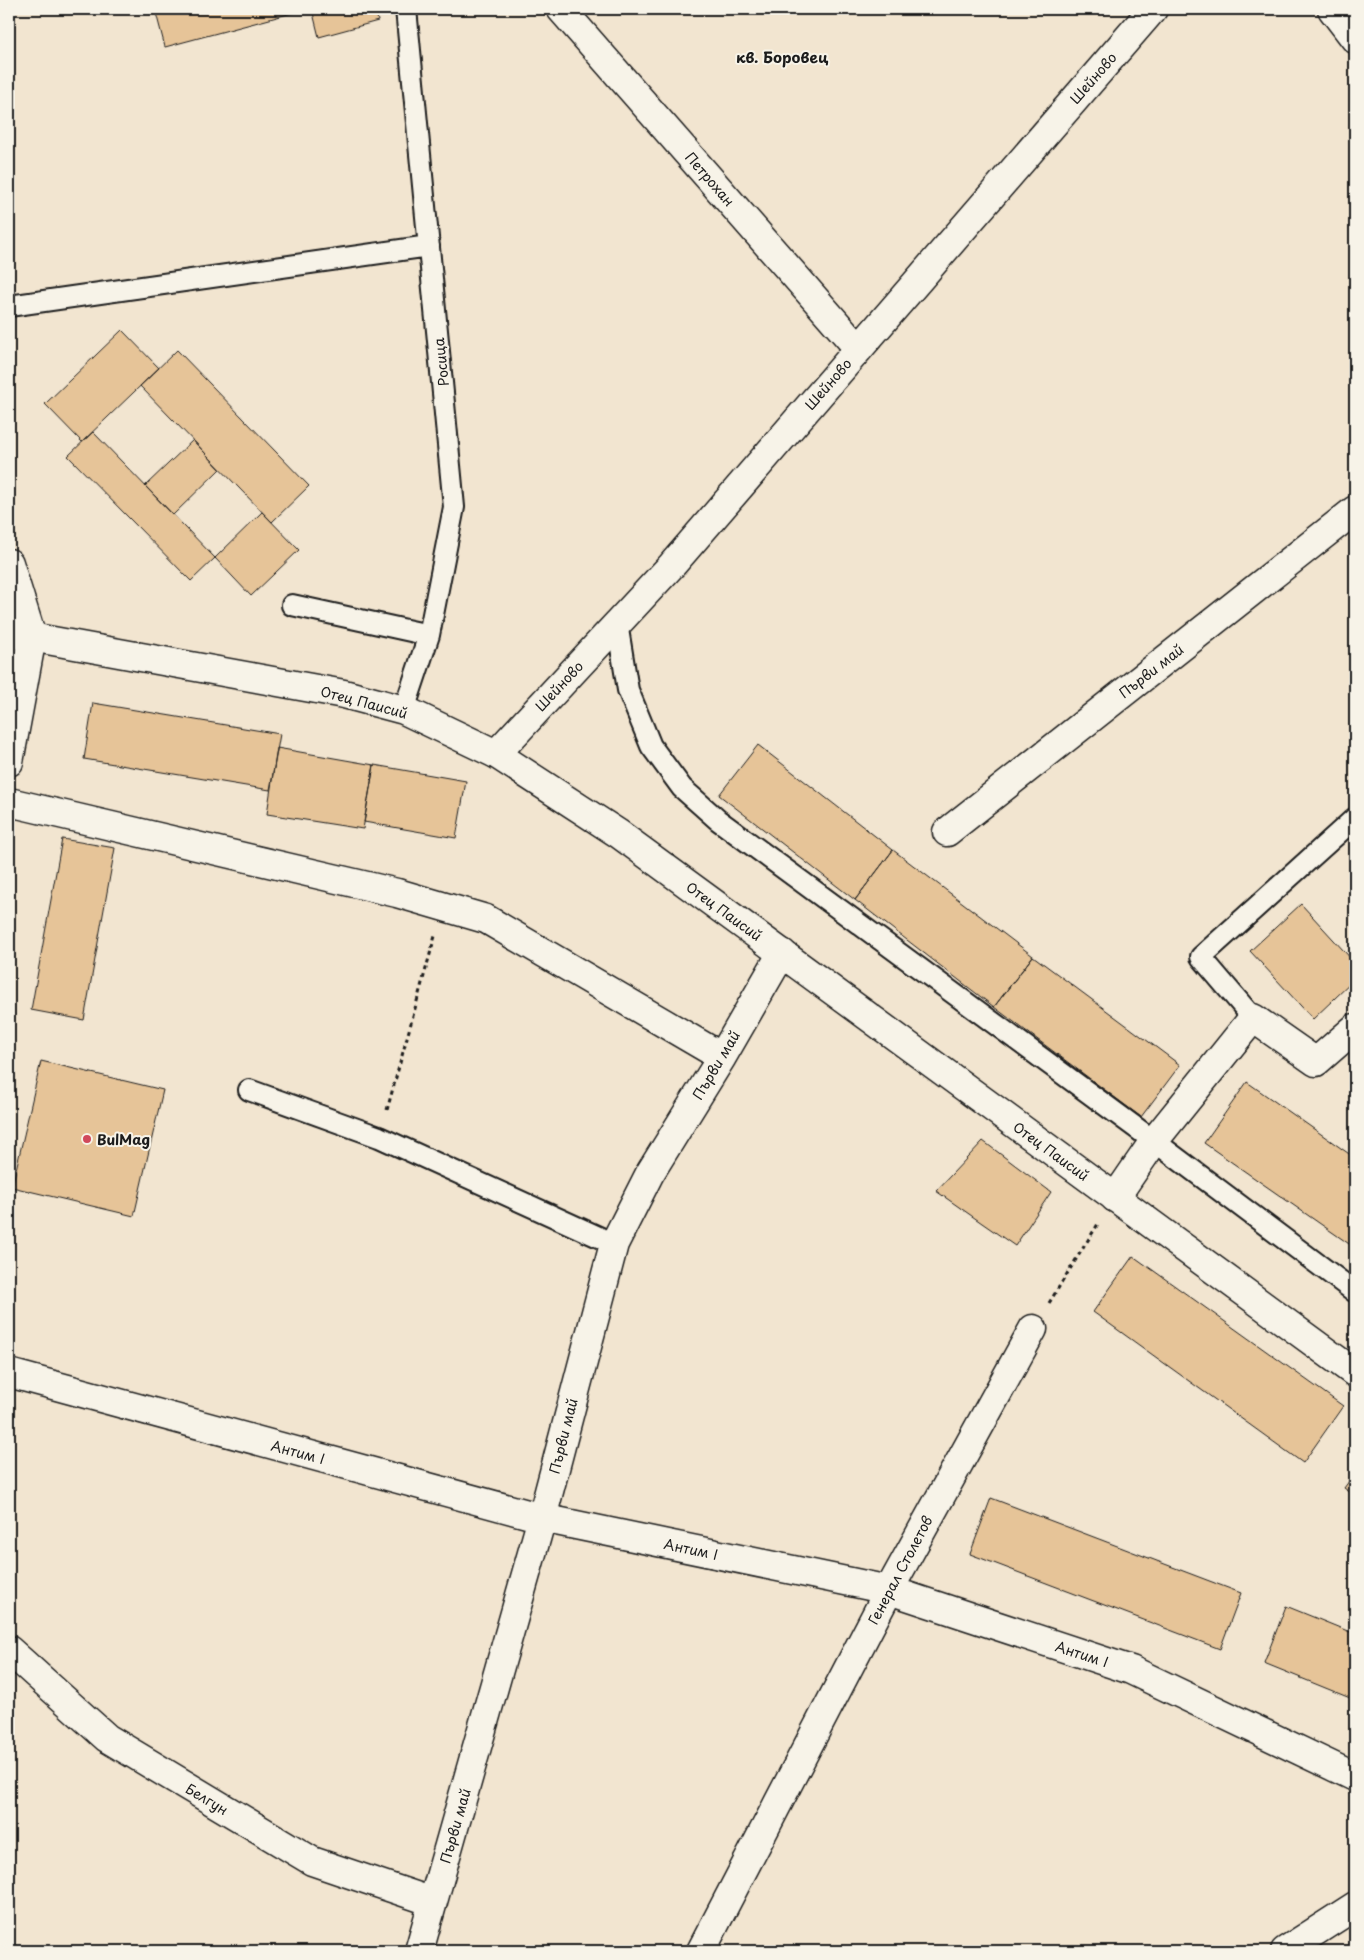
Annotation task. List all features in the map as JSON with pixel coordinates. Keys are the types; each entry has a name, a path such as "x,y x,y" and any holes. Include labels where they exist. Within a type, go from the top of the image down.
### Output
{"street":[{"name":"Петрохан","path":"561,9 859,349"},
{"name":"Шейново","path":"496,754 672,565 1154,9"},
{"path":"1332,9 1355,39"},
{"name":"Първи май","path":"947,832 1355,510"},
{"path":"9,563 20,635 9,762"},
{"name":"Отец Паисий","path":"20,635 344,694 404,710 496,754 620,834 1355,1373"},
{"path":"9,802 397,893 486,920 722,1057"},
{"name":"Първи май","path":"419,1951 542,1518 614,1244 650,1173 722,1057 782,953"},
{"path":"1115,1198 1154,1141 1253,1018 1316,1062 1355,1028"},
{"name":"Генерал Столетов","path":"701,1951 889,1590 1032,1329"},
{"name":"Антим I","path":"9,1373 542,1518 889,1590 1131,1670 1355,1777"},
{"name":"Белгун","path":"9,1650 107,1738 312,1861 433,1902"},
{"path":"1285,1951 1355,1906"}],"lane":[{"name":"Росица","path":"404,710 429,635 454,507 406,9"},
{"path":"9,306 429,246"},
{"path":"292,605 429,635"},
{"path":"617,623 628,690 652,746 682,788 718,820 1154,1141 1355,1292"},
{"path":"1253,1018 1201,956 1355,818"},
{"path":"249,1090 379,1137 614,1244"}],"path":[{"path":"379,1137 443,906"},
{"path":"1032,1329 1115,1198"}],"building":[{"path":"155,9 307,9 165,47"},
{"path":"312,9 375,9 378,21 319,37"},
{"path":"122,330 159,368 82,442 45,404"},
{"path":"177,350 309,486 272,522 140,386"},
{"path":"93,432 215,558 191,581 68,456"},
{"path":"193,440 220,469 173,515 145,486"},
{"path":"262,512 299,550 251,596 215,558"},
{"path":"93,703 280,734 270,790 84,759"},
{"path":"758,745 893,850 855,900 719,795"},
{"path":"277,748 374,765 363,829 267,814"},
{"path":"374,765 466,781 456,838 364,822"},
{"path":"62,839 115,848 84,1020 31,1010"},
{"path":"893,850 1033,956 994,1007 855,900"},
{"path":"1301,904 1355,963 1355,979 1313,1019 1250,951"},
{"path":"1033,956 1180,1065 1141,1117 994,1007"},
{"name":"BulMag","path":"41,1061 163,1090 134,1216 12,1187"},
{"path":"1247,1082 1355,1158 1355,1248 1204,1143"},
{"path":"983,1141 1051,1192 1015,1246 936,1191"},
{"path":"1133,1256 1343,1406 1303,1463 1093,1312"},
{"path":"1355,1473 1355,1496 1344,1488"},
{"path":"991,1498 1241,1593 1220,1649 970,1554"},
{"path":"1286,1606 1355,1634 1355,1700 1264,1663"}],"place":[{"name":"BulMag","path":"87,1139"}],"district":[{"name":"кв. Боровец","path":"782,56"}]}
